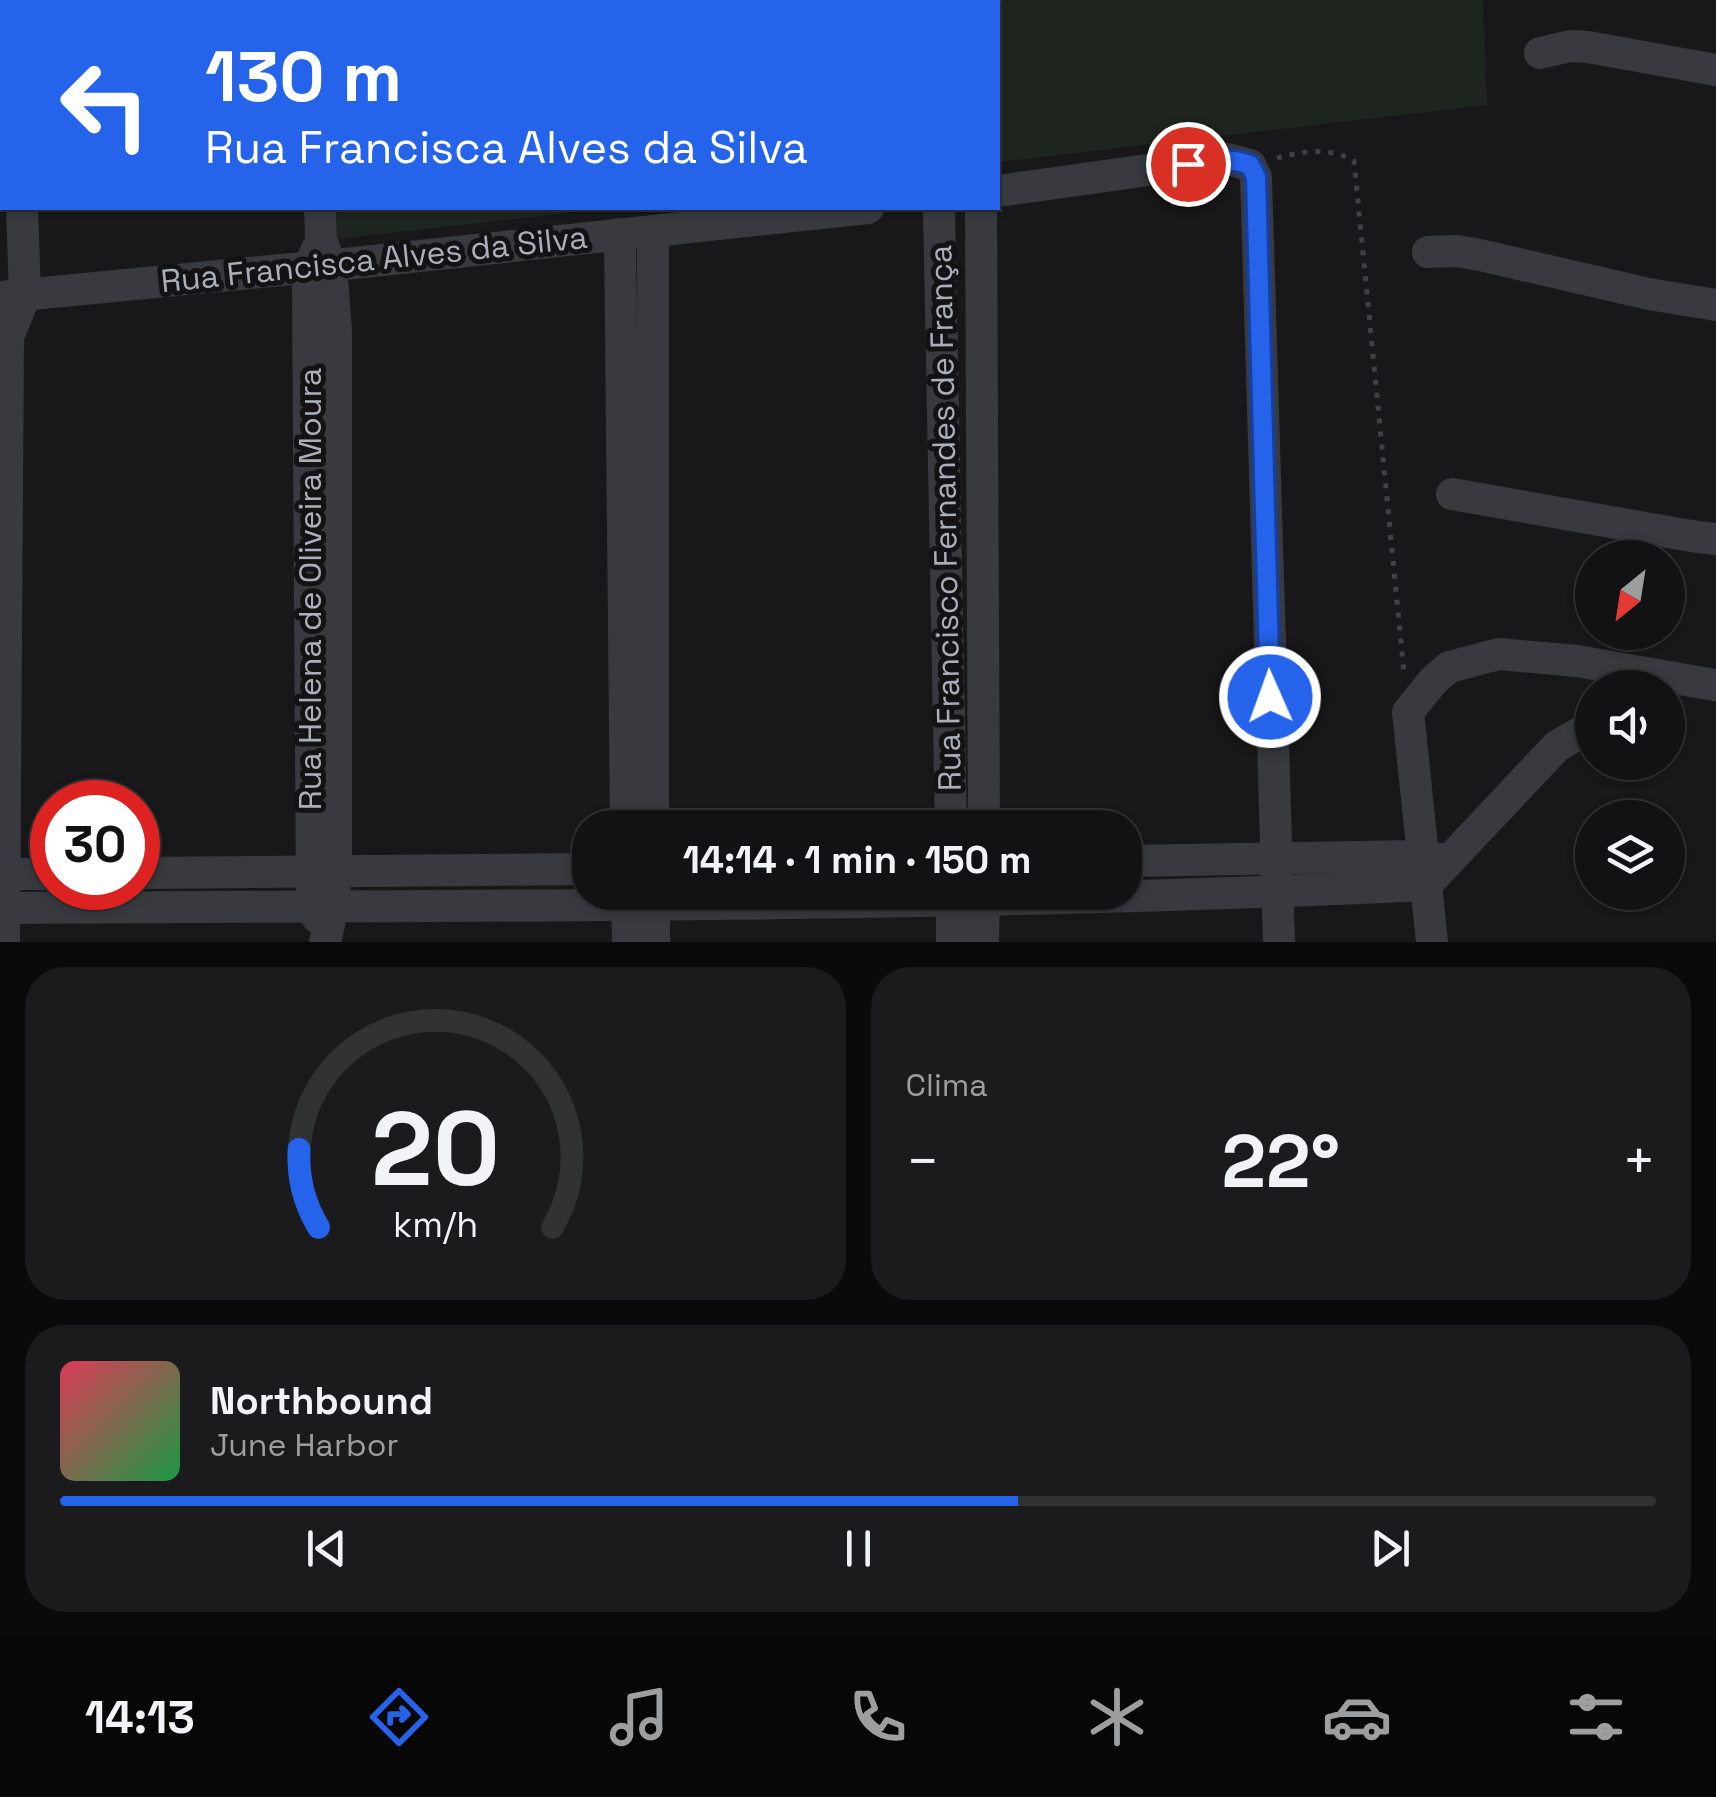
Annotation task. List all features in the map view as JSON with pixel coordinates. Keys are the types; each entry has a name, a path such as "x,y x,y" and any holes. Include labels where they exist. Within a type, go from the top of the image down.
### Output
{"street":[{"path":"1540,52 1588,47 1716,70"},
{"path":"1000,191 1227,159 1250,165 1256,177 1279,942"},
{"path":"4,942 4,329 12,296 22,210"},
{"name":"Rua Francisca Alves da Silva","path":"12,296 320,245 620,234 849,210"},
{"name":"Rua Francisco Fernandes de França","path":"940,210 951,810"},
{"name":"Rua Francisco Fernandes de França","path":"980,210 984,810"},
{"path":"653,231 653,810"},
{"path":"620,234 626,810"},
{"path":"320,245 336,331 323,922"},
{"path":"1428,252 1480,255 1650,294 1716,304"},
{"path":"944,433 982,429"},
{"path":"1452,494 1716,538"},
{"path":"1432,942 1432,867 1408,712 1433,681 1449,667 1499,654 1577,661 1715,686"},
{"path":"1685,696 1715,686"},
{"path":"1142,894 1276,892 1432,867 1558,746 1575,736"},
{"path":"1142,861 1275,857 1432,867"},
{"path":"160,873 572,868"},
{"path":"2,874 30,874"},
{"path":"2,908 323,922 572,903"},
{"path":"628,942 637,910"},
{"path":"645,910 654,942"},
{"path":"952,942 963,910"},
{"path":"973,910 984,942"}],"path":[{"path":"1250,165 1302,151 1340,152 1354,160 1408,712"}],"shaded area":[{"path":"1000,0 1483,0 1487,105 1000,162"},
{"path":"337,210 593,210 337,239"}],"route":[{"path":"1188,164 1238,161 1250,165 1256,177 1270,697"}]}
